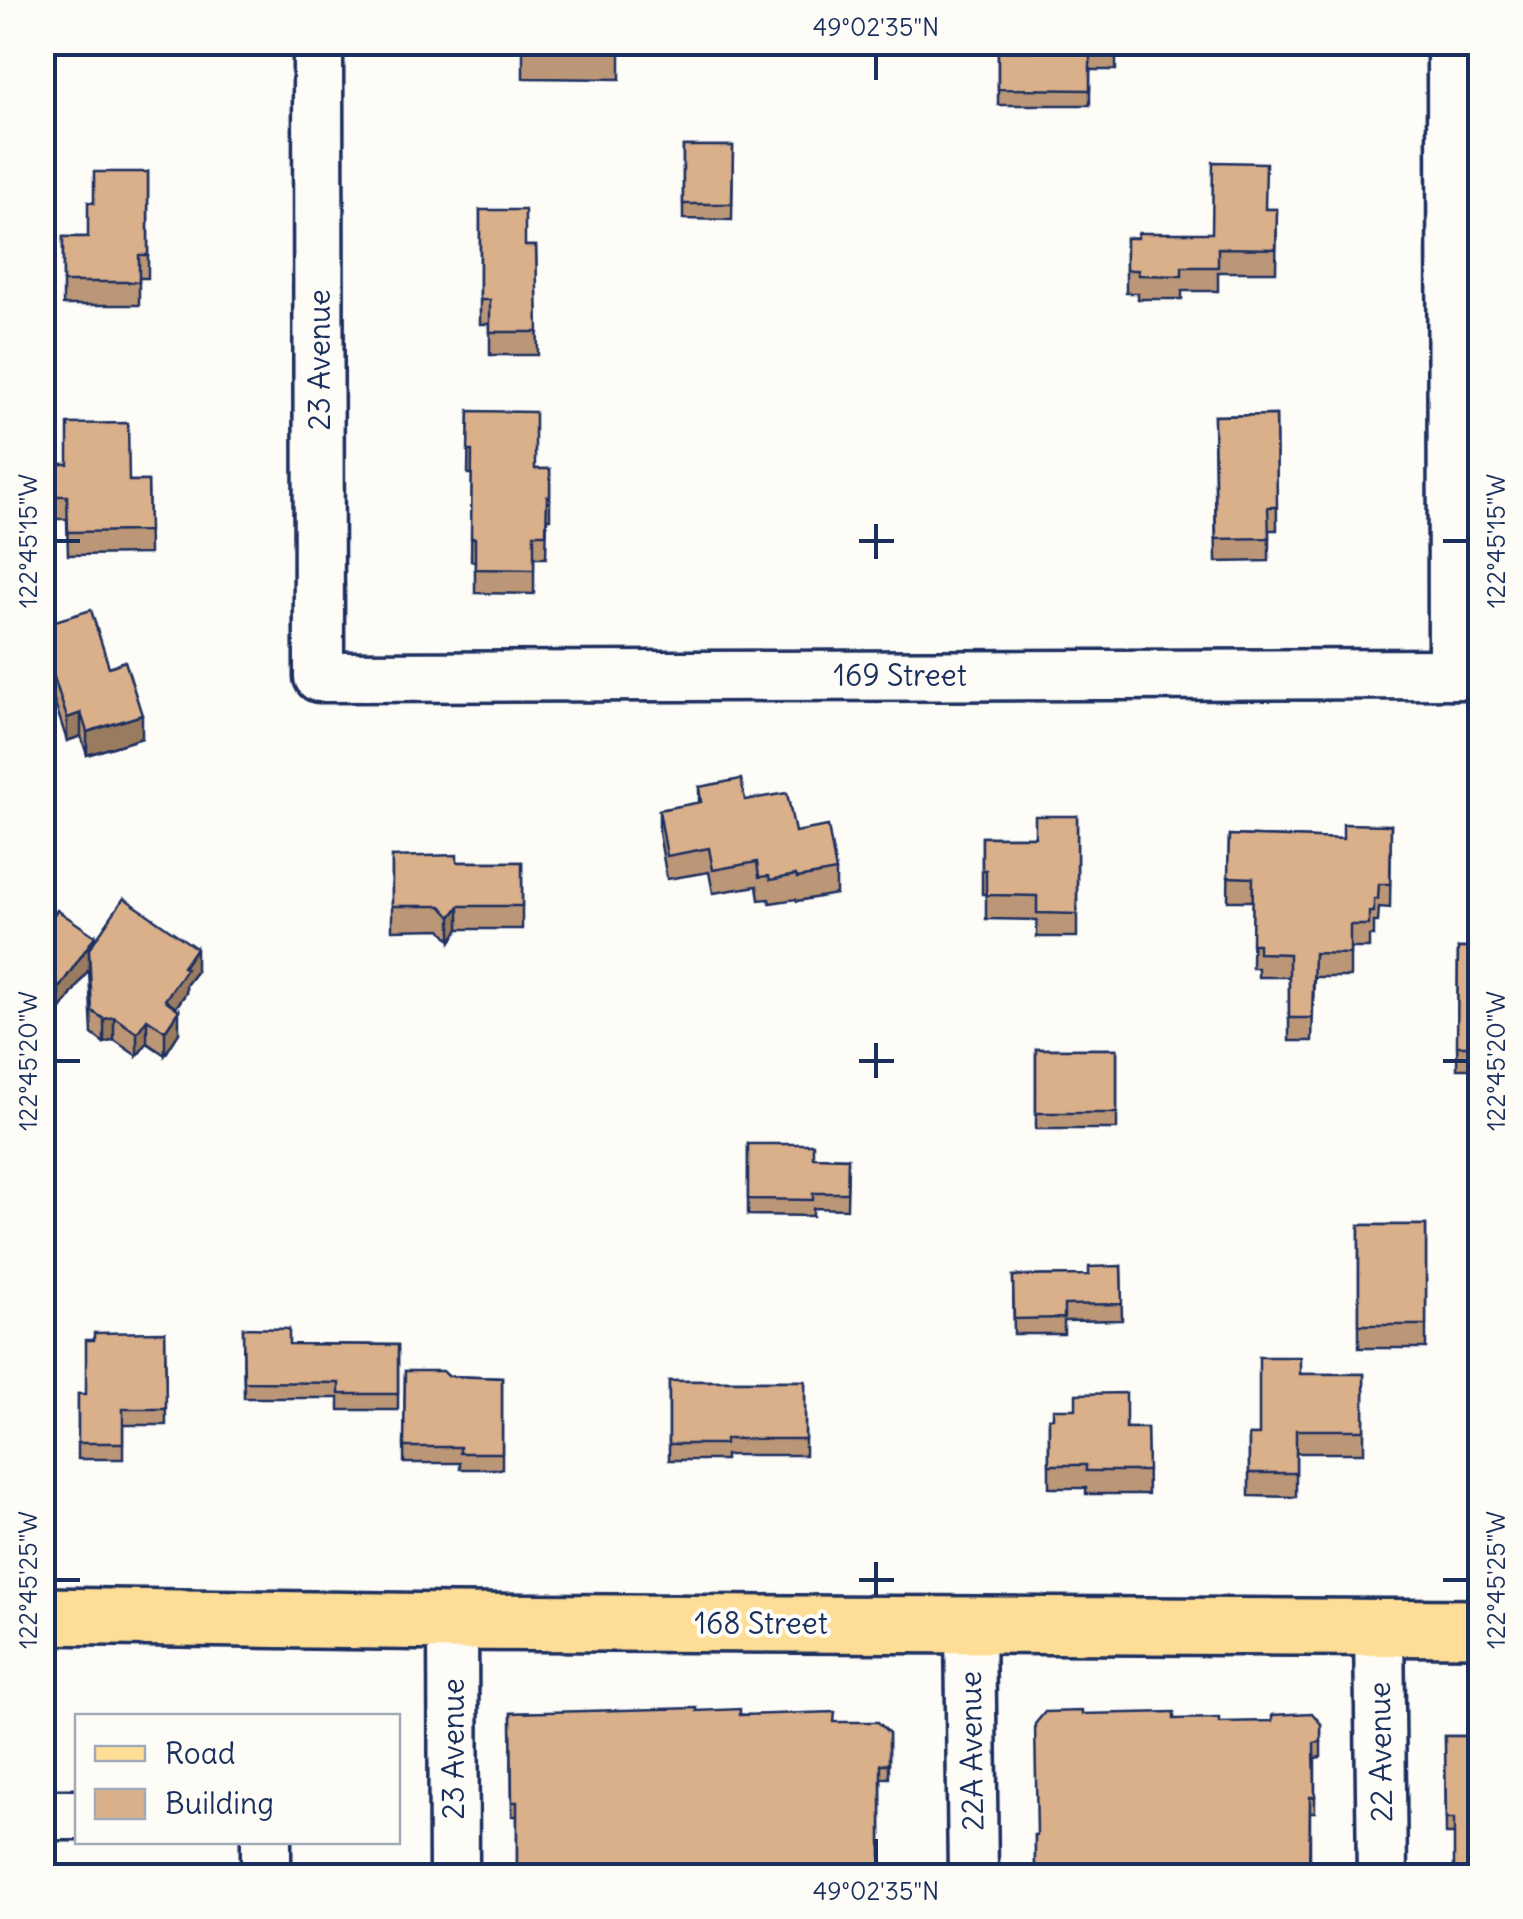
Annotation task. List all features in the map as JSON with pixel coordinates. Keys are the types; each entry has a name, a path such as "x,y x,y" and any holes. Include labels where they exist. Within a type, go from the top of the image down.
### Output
{"main road":[{"name":"168 Street","path":"42,1616 1480,1628"}],"street":[{"name":"23 Avenue","path":"318,42 319,676"},
{"path":"1452,42 1467,674"},
{"name":"169 Street","path":"319,676 1467,674"},
{"name":"23 Avenue","path":"453,1622 454,1876"},
{"name":"22A Avenue","path":"970,1625 973,1876"},
{"name":"22 Avenue","path":"1379,1627 1382,1876"},
{"path":"42,1815 75,1815"},
{"path":"266,1844 266,1876"}],"building":[{"path":"523,42 620,42 620,48 523,48"},
{"path":"1044,42 1116,42 1116,54 1090,54 1090,90 998,89 998,51 1044,51"},
{"path":"683,146 733,146 732,204 683,204"},
{"path":"1213,162 1266,163 1265,209 1277,209 1276,249 1218,248 1218,267 1182,267 1182,276 1138,275 1138,270 1126,270 1126,238 1138,238 1138,233 1212,233"},
{"path":"94,172 148,172 148,255 139,255 139,282 63,282 63,237 88,237 88,202 94,203"},
{"path":"480,210 525,210 525,246 536,246 538,332 490,332 490,300 480,300"},
{"path":"469,411 535,412 535,469 550,469 550,496 546,534 534,534 534,570 475,569"},
{"path":"1276,415 1277,507 1268,507 1269,538 1216,539 1214,416"},
{"path":"128,423 129,481 148,481 149,531 68,532 67,496 53,496 53,464 68,464 68,424"},
{"path":"91,610 109,667 125,661 142,715 87,732 81,713 67,718 42,640 42,625"},
{"path":"741,779 745,800 787,793 795,832 828,826 836,871 770,880 769,876 759,877 757,862 713,870 709,848 667,856 659,810 701,802 699,787"},
{"path":"1035,816 1077,816 1077,914 1037,913 1037,896 986,895 982,837 1035,837"},
{"path":"1343,824 1391,825 1390,884 1379,884 1374,912 1369,912 1369,925 1350,925 1350,954 1314,953 1312,1018 1289,1018 1289,954 1258,953 1258,944 1252,944 1253,878 1228,877 1229,835 1343,839"},
{"path":"457,855 457,862 522,862 522,906 459,906 451,917 441,906 392,906 392,857"},
{"path":"124,898 196,948 165,1000 179,1010 165,1031 147,1019 137,1033 114,1017 104,1019 92,1011 89,949"},
{"path":"57,910 95,936 59,988 42,977 42,932"},
{"path":"1458,948 1480,948 1480,1046 1457,1046"},
{"path":"1036,1049 1117,1049 1117,1113 1036,1113"},
{"path":"748,1144 813,1144 813,1157 848,1158 847,1193 813,1193 813,1200 748,1199"},
{"path":"1359,1225 1426,1225 1426,1325 1359,1325"},
{"path":"1121,1266 1122,1304 1064,1305 1064,1318 1014,1319 1013,1276 1089,1275 1089,1267"},
{"path":"243,1328 289,1329 289,1344 398,1345 398,1394 339,1394 339,1383 244,1382"},
{"path":"165,1332 166,1409 123,1409 123,1443 78,1443 78,1394 86,1394 86,1340 94,1340 94,1333"},
{"path":"1259,1357 1300,1357 1300,1374 1364,1374 1364,1430 1296,1430 1296,1473 1249,1473 1249,1435 1259,1435"},
{"path":"405,1371 502,1378 502,1453 460,1453 460,1447 404,1447"},
{"path":"669,1381 805,1381 805,1439 669,1444"},
{"path":"1126,1393 1126,1428 1147,1428 1148,1471 1086,1471 1086,1465 1049,1465 1049,1418 1053,1418 1053,1409 1076,1409 1076,1394"},
{"path":"740,1709 740,1715 835,1712 834,1722 878,1722 889,1733 889,1764 881,1764 881,1876 614,1871 614,1876 571,1876 571,1868 517,1868 511,1713"},
{"path":"1045,1712 1174,1712 1174,1719 1219,1718 1219,1722 1272,1721 1272,1715 1312,1713 1321,1724 1321,1742 1314,1743 1315,1797 1310,1797 1309,1876 1218,1876 1218,1867 1160,1868 1160,1876 1054,1876 1054,1871 1035,1871 1035,1724"},
{"path":"1445,1736 1480,1736 1480,1876 1454,1876 1454,1819 1446,1819"}]}
